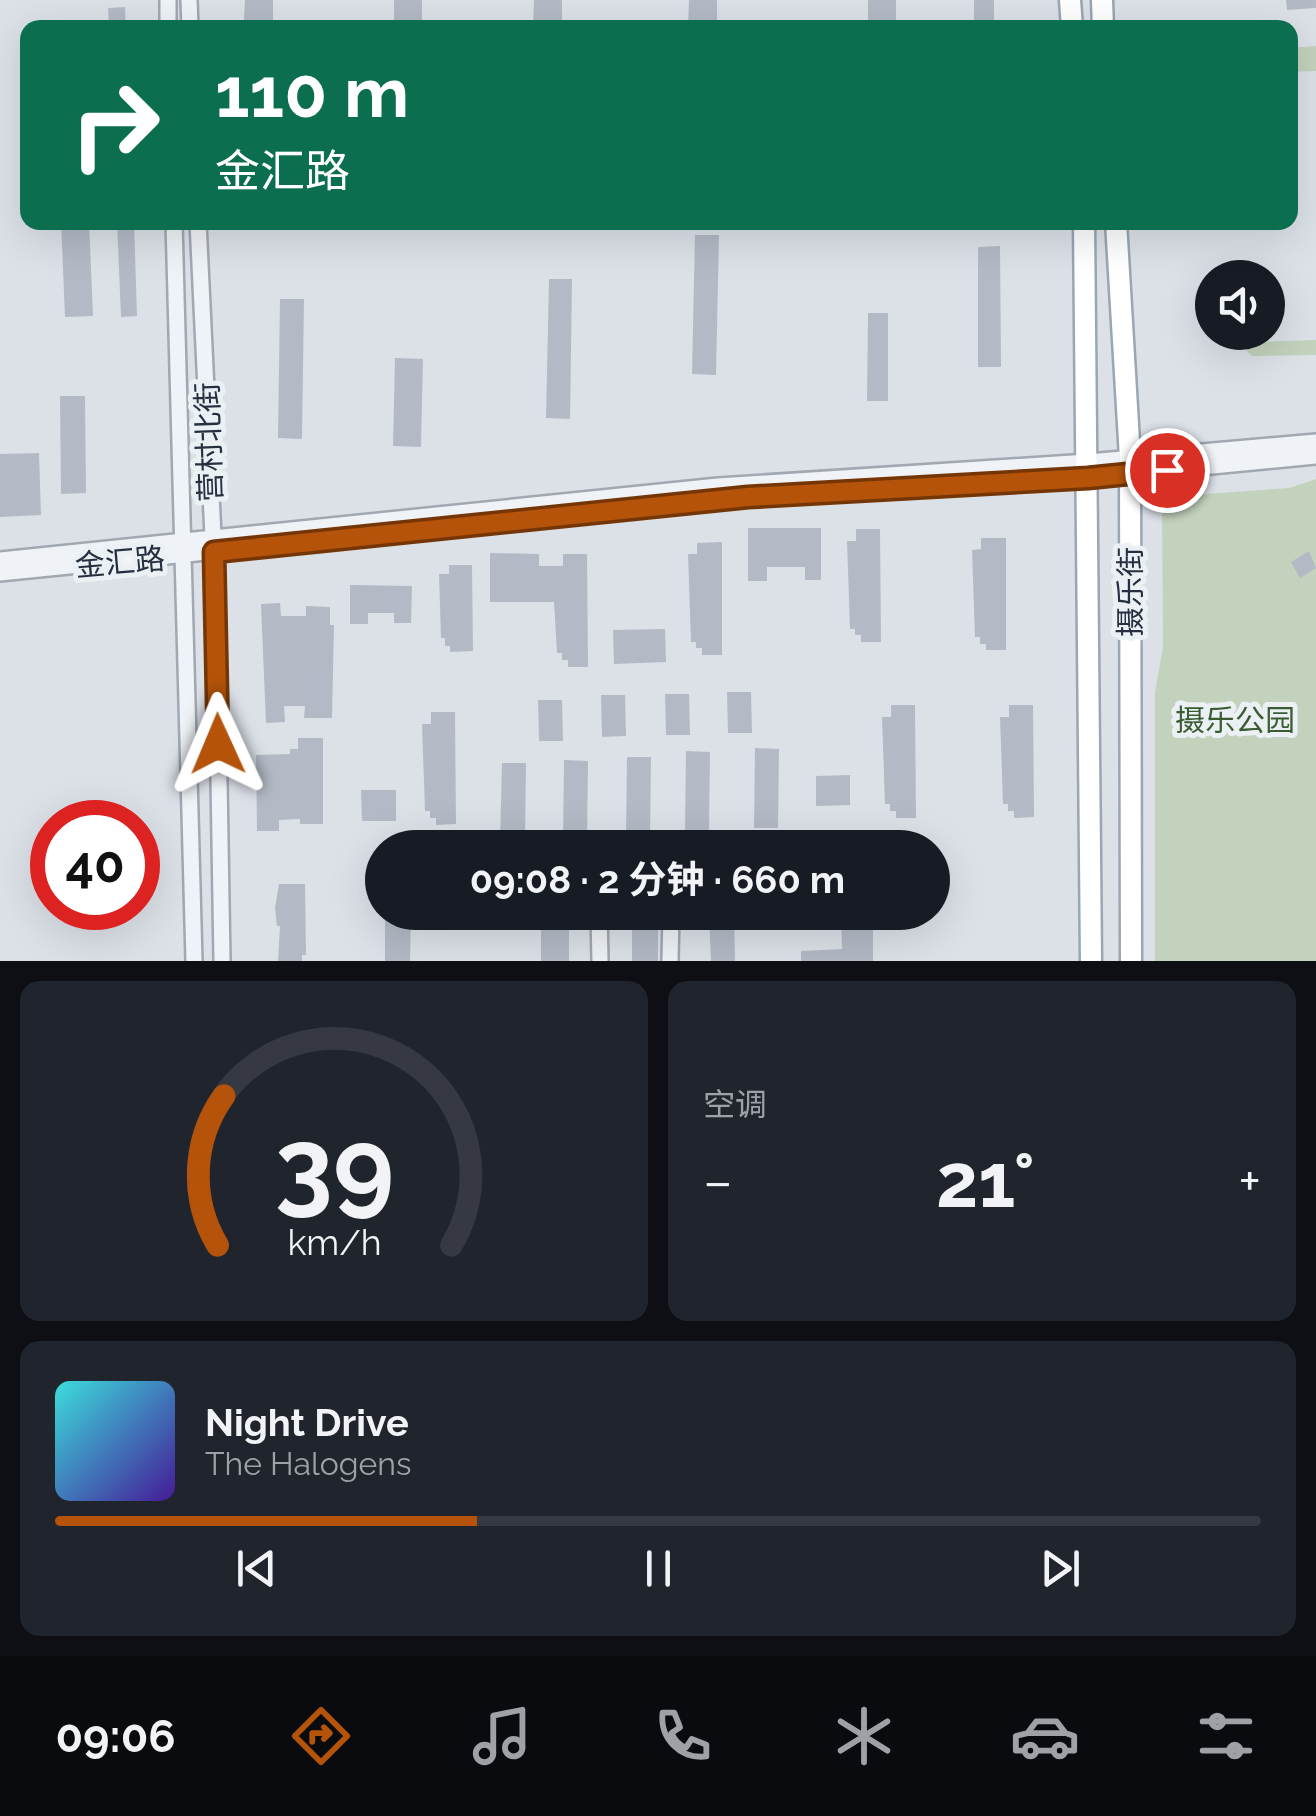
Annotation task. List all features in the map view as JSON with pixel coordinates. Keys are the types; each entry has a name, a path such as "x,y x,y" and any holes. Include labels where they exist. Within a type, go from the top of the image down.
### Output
{"main road":[{"name":"摄乐街","path":"1084,230 1092,961"},
{"name":"摄乐街","path":"1116,230 1130,466 1131,961"}],"street":[{"name":"营村北街","path":"174,230 194,961"},
{"name":"营村北街","path":"198,230 214,546 222,961"},
{"name":"金汇路","path":"0,573 718,486 1088,470 1316,442"},
{"name":"金汇路","path":"1130,466 1316,456"},
{"name":"金汇路","path":"0,560 183,550"},
{"path":"600,930 600,961"},
{"path":"670,961 671,930"}],"green space":[{"path":"1316,46 1316,71 1298,72 1298,47"},
{"path":"1316,340 1316,355 1252,356 1247,350 1285,350 1285,341"},
{"name":"摄乐公园","path":"1316,479 1316,961 1155,961 1155,692 1163,647 1162,514 1178,496 1289,488"}],"building":[{"path":"245,0 273,0 273,20 244,20"},
{"path":"394,0 422,0 422,20 394,20"},
{"path":"534,0 562,0 562,20 533,20"},
{"path":"689,0 717,0 717,20 688,20"},
{"path":"868,0 896,0 896,20 868,20"},
{"path":"974,0 994,0 994,20 974,20"},
{"path":"1286,0 1316,0 1316,8 1287,10"},
{"path":"125,7 126,20 109,20 108,8"},
{"path":"61,230 89,230 93,316 65,317"},
{"path":"117,230 134,230 137,316 121,317"},
{"path":"695,235 719,235 716,375 692,374"},
{"path":"1000,246 1001,367 978,367 978,247"},
{"path":"549,279 572,279 570,419 546,418"},
{"path":"280,299 304,299 302,439 278,438"},
{"path":"868,313 888,313 888,401 867,401"},
{"path":"395,358 423,359 421,447 393,446"},
{"path":"60,396 85,396 86,493 61,494"},
{"path":"39,453 41,515 0,517 0,454"},
{"path":"748,528 821,528 821,580 805,580 805,567 767,567 767,581 748,581"},
{"path":"856,529 880,529 881,642 861,642 861,635 850,629 847,541 856,541"},
{"path":"981,538 1006,538 1006,650 986,650 986,644 980,644 980,637 975,637 972,550 981,549"},
{"path":"722,542 722,655 702,655 702,648 691,642 688,554 697,554 697,543"},
{"path":"1309,551 1316,568 1300,578 1291,562"},
{"path":"490,553 539,554 539,566 563,566 563,554 587,554 588,667 568,667 568,660 562,660 562,653 557,653 554,602 490,602"},
{"path":"449,565 472,565 473,651 450,652 445,638 441,638 439,574 449,574"},
{"path":"350,585 412,586 411,623 394,623 394,613 368,613 368,624 350,624"},
{"path":"280,603 281,616 306,616 306,606 330,607 330,625 334,625 332,718 304,718 305,706 284,706 285,722 266,723 261,604"},
{"path":"665,629 666,662 614,664 613,630"},
{"path":"727,692 751,692 752,733 728,733"},
{"path":"665,694 689,694 690,735 666,735"},
{"path":"601,695 625,695 626,736 602,737"},
{"path":"538,700 562,700 563,741 539,741"},
{"path":"891,705 915,705 916,818 896,818 896,811 890,811 890,804 885,804 882,717 891,717"},
{"path":"1009,705 1033,705 1034,817 1014,818 1014,811 1008,811 1008,804 1003,804 1000,717 1009,717"},
{"path":"431,712 455,712 456,824 436,825 436,818 430,818 430,811 425,811 422,724 431,724"},
{"path":"298,738 323,738 323,824 279,820 279,831 257,831 256,755 290,754 290,749 298,749"},
{"path":"755,748 779,749 778,828 754,828"},
{"path":"686,751 710,752 709,830 685,830"},
{"path":"627,757 651,757 650,830 626,830"},
{"path":"564,760 588,761 587,830 563,830"},
{"path":"502,763 526,763 525,830 500,830"},
{"path":"850,775 850,805 816,806 816,776"},
{"path":"361,790 396,790 396,821 362,821"},
{"path":"279,884 305,884 306,955 302,955 302,961 278,961 280,926 275,908"},
{"path":"385,930 411,930 410,961 385,961"},
{"path":"541,930 569,930 569,961 541,961"},
{"path":"632,930 658,930 658,961 632,961"},
{"path":"710,930 734,930 735,961 711,961"},
{"path":"841,930 873,930 873,961 801,961 801,951 842,949"}],"route":[{"path":"218,744 214,552 748,497 1167,470"}]}
